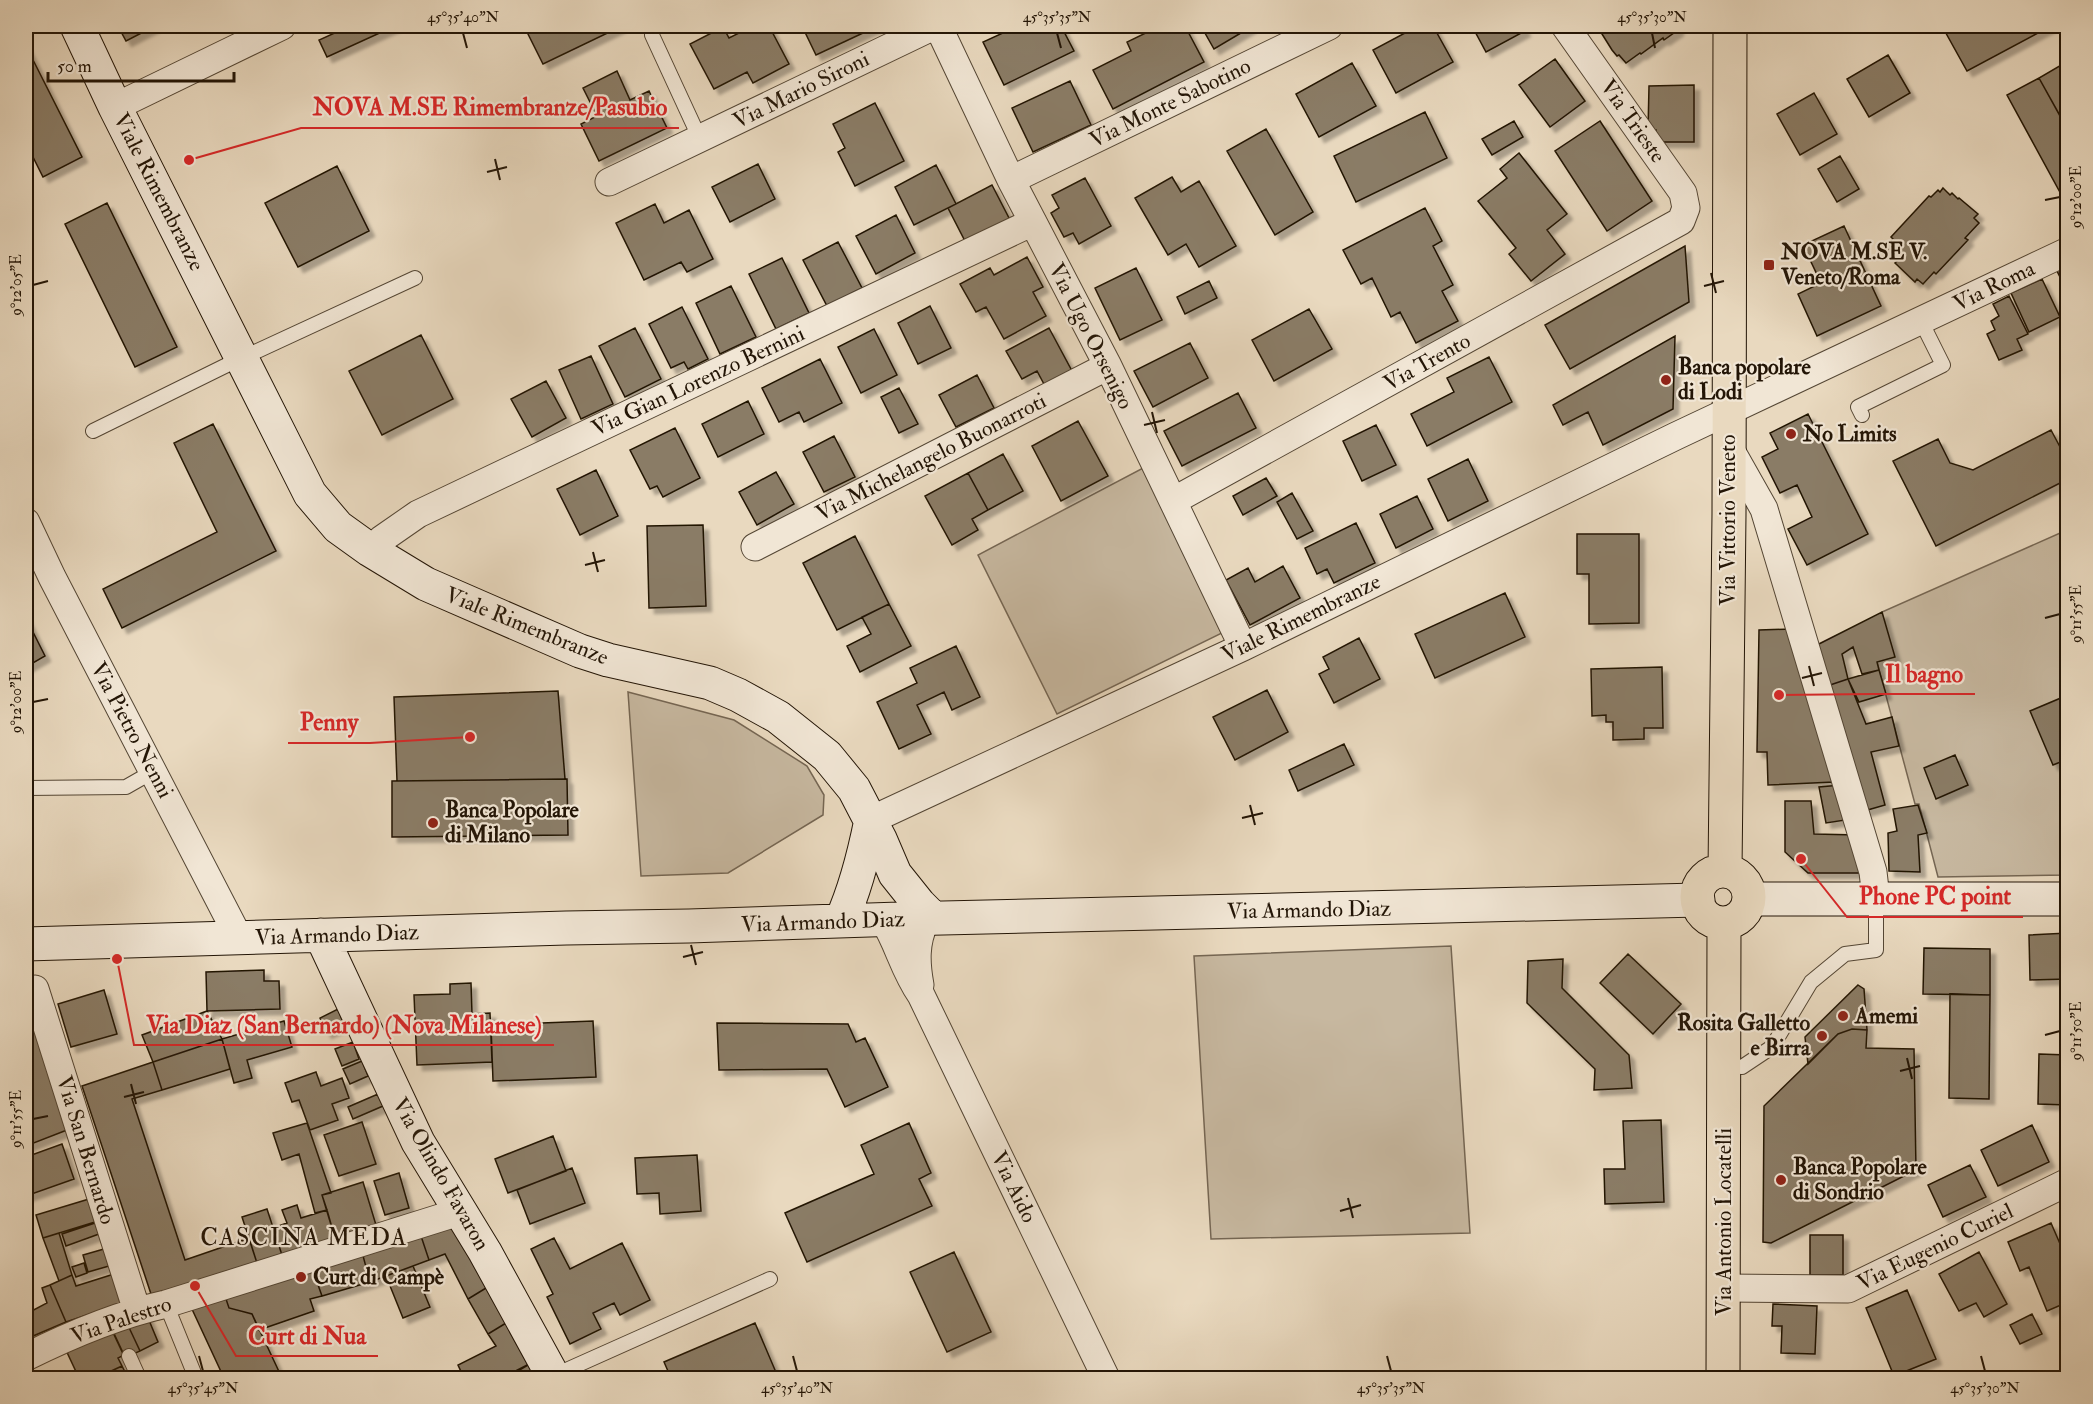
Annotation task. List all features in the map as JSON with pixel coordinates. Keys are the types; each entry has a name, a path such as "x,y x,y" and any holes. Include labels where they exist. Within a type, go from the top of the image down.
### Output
{"main road":[{"name":"Viale Rimembranze","path":"77,26 115,107 310,494 338,527 370,550 426,584 580,651 608,660 710,683 778,717 827,756 854,789 871,820 895,874 933,918"},
{"name":"Via Vittorio Veneto","path":"1725,871 1730,26"},
{"path":"841,921 862,864 871,820"},
{"path":"1725,871 1743,880 1748,888 1750,899 1742,916 1724,924 1714,922 1705,916 1699,907 1698,900 1700,887 1706,878 1714,873 1725,871"},
{"path":"1750,899 2067,899"},
{"name":"Via Armando Diaz","path":"26,944 883,919 1698,900"},
{"name":"Via Antonio Locatelli","path":"1723,1378 1725,1288 1724,924"},
{"name":"Via Olindo Favaron","path":"321,935 417,1142 485,1252 554,1377"}],"street":[{"path":"115,107 282,26"},
{"name":"Via Mario Sironi","path":"609,182 936,26"},
{"name":"Via Ugo Orsenigo","path":"936,26 1011,180 1108,366 1243,647"},
{"name":"Via Monte Sabotino","path":"1011,180 1329,26"},
{"name":"Via Trieste","path":"1565,26 1683,192 1686,208 1681,221"},
{"name":"Via Trento","path":"1173,501 1681,221"},
{"name":"Via Gian Lorenzo Bernini","path":"370,550 382,538 418,514 1033,222"},
{"name":"Via Roma","path":"1728,412 2067,251"},
{"name":"Via Michelangelo Buonarroti","path":"755,547 1108,366"},
{"name":"Viale Rimembranze","path":"871,820 1243,647 1728,412"},
{"path":"1728,447 1764,509 1873,872 1876,898"},
{"name":"Via Pietro Nenni","path":"26,522 52,577 239,938"},
{"name":"Via Aido","path":"921,995 916,966 917,941 925,922 933,918"},
{"name":"Via Aido","path":"883,919 894,936 910,980 921,995 1106,1378"},
{"name":"Via San Bernardo","path":"35,989 122,1318"},
{"name":"Via Eugenio Curiel","path":"1725,1288 1848,1289 2067,1182"},
{"name":"Via Palestro","path":"26,1357 122,1318 459,1212"}],"lane":[{"path":"652,35 700,139"},
{"path":"93,431 415,278"},
{"path":"1862,415 1858,407 1943,365 1921,321"},
{"path":"26,788 126,787 154,771"},
{"path":"1724,1065 1742,1067 1773,1047 1811,982 1845,954 1876,950 1876,898"},
{"name":"Via Olindo Favaron","path":"554,1377 770,1279"},
{"path":"166,1305 196,1378"},
{"path":"129,1356 139,1378"}],"shaded area":[{"path":"1145,467 1224,632 1057,714 978,555"},
{"path":"2067,530 2067,875 1938,877 1919,804 1915,804 1877,662 1882,612"},
{"path":"628,692 734,720 807,766 824,795 823,815 728,873 641,876"},
{"path":"1451,946 1470,1233 1211,1239 1194,956"}],"building":[{"path":"118,26 155,26 126,41"},
{"path":"350,26 395,26 327,57 319,40"},
{"path":"524,26 619,26 620,27 543,64"},
{"path":"753,26 769,26 789,64 753,83 747,72 714,89 690,44 723,27 729,38"},
{"path":"802,26 878,26 816,55"},
{"path":"1018,26 1061,26 1074,51 1004,85 983,42"},
{"path":"1160,26 1185,26 1204,62 1113,109 1093,70 1131,51 1127,42"},
{"path":"1201,26 1250,26 1251,27 1214,49"},
{"path":"1418,26 1433,26 1453,62 1396,93 1373,50"},
{"path":"1472,26 1522,26 1525,31 1486,52"},
{"path":"1597,26 1678,26 1678,30 1626,63 1612,50"},
{"path":"1942,26 2051,26 1967,71"},
{"path":"26,46 82,157 43,177 26,143"},
{"path":"1888,55 1910,93 1869,117 1847,79"},
{"path":"1555,59 1585,101 1550,127 1519,85"},
{"path":"2068,61 2068,112 2060,116 2039,78"},
{"path":"1352,63 1376,106 1319,137 1296,94"},
{"path":"617,71 630,100 649,91 667,128 599,161 581,124 597,116 583,88"},
{"path":"2039,78 2068,130 2068,207 2007,95"},
{"path":"1070,81 1091,125 1033,152 1012,108"},
{"path":"1694,85 1694,142 1655,142 1656,130 1648,131 1649,86"},
{"path":"1814,93 1837,134 1800,155 1777,114"},
{"path":"875,103 904,161 855,186 838,152 845,148 833,124"},
{"path":"1425,112 1447,158 1356,202 1334,156"},
{"path":"1514,121 1523,137 1492,155 1482,139"},
{"path":"1600,121 1652,201 1607,231 1555,151"},
{"path":"1266,129 1313,212 1275,235 1227,151"},
{"path":"1519,153 1567,214 1547,230 1565,254 1531,281 1509,254 1516,248 1478,201 1507,178 1500,169"},
{"path":"1840,156 1859,189 1837,202 1818,169"},
{"path":"758,164 775,199 730,222 712,187"},
{"path":"936,165 956,204 914,225 895,187"},
{"path":"337,166 369,231 298,267 265,203"},
{"path":"1172,177 1181,192 1199,181 1236,246 1199,267 1186,244 1168,255 1135,198"},
{"path":"1085,178 1111,226 1079,244 1073,233 1064,237 1051,213 1059,208 1052,195"},
{"path":"992,185 1010,220 966,243 948,208"},
{"path":"1943,188 1978,214 1974,218 1979,223 1965,238 1968,240 1936,274 1934,272 1923,284 1917,279 1915,282 1884,249 1893,239 1891,237 1929,196 1931,197 1938,190 1940,192"},
{"path":"107,203 177,347 135,367 65,224"},
{"path":"655,204 664,223 689,210 713,259 687,272 681,262 644,280 616,223"},
{"path":"1425,208 1442,241 1433,246 1453,285 1442,291 1458,321 1416,343 1400,312 1391,317 1372,278 1361,284 1343,250"},
{"path":"896,215 915,253 876,274 856,236"},
{"path":"1844,226 1881,306 1817,336 1798,294 1821,283 1803,245"},
{"path":"838,242 862,288 827,306 803,260"},
{"path":"1685,246 1689,302 1570,369 1545,325"},
{"path":"1027,257 1043,287 1033,292 1046,316 1004,339 986,307 976,312 960,284 990,268 994,275"},
{"path":"782,258 809,313 776,329 749,274"},
{"path":"2068,263 2068,293 2056,269"},
{"path":"1136,268 1162,320 1120,340 1095,288"},
{"path":"2042,279 2060,317 2029,332 2011,293"},
{"path":"1209,281 1217,298 1185,314 1177,297"},
{"path":"731,286 756,337 720,354 696,303"},
{"path":"2009,296 2028,334 2017,339 2022,350 1999,360 1987,334 1995,330 1991,321 1999,316 1993,304"},
{"path":"930,306 951,348 918,364 898,323"},
{"path":"682,307 708,359 688,369 684,362 671,368 649,324"},
{"path":"1309,309 1332,349 1274,381 1252,340"},
{"path":"635,328 661,379 625,397 599,346"},
{"path":"1049,328 1072,371 1045,386 1037,371 1022,379 1006,351"},
{"path":"874,329 897,375 861,393 838,347"},
{"path":"421,335 453,399 382,435 349,371"},
{"path":"1675,336 1673,409 1603,445 1588,412 1563,425 1553,405"},
{"path":"1190,343 1208,378 1153,407 1134,371"},
{"path":"591,356 613,404 581,419 559,370"},
{"path":"1489,357 1512,402 1427,446 1411,414 1454,392 1447,378"},
{"path":"820,359 842,403 804,422 799,412 779,422 762,388"},
{"path":"977,375 994,408 956,427 939,395"},
{"path":"546,381 566,418 532,437 511,399"},
{"path":"899,388 918,424 899,433 881,397"},
{"path":"1238,393 1256,428 1182,466 1164,431"},
{"path":"748,401 764,434 718,457 702,424"},
{"path":"1808,414 1868,534 1807,565 1788,529 1812,517 1797,485 1780,493 1762,457 1778,449 1770,433"},
{"path":"1078,421 1108,476 1061,501 1032,446"},
{"path":"213,424 276,551 122,628 103,589 217,532 174,443"},
{"path":"1376,425 1396,465 1362,481 1343,441"},
{"path":"675,428 700,478 663,497 657,486 650,489 630,450"},
{"path":"2051,430 2068,462 2068,479 1936,546 1893,461 1938,439 1950,463 1973,470"},
{"path":"834,436 855,477 824,492 803,452"},
{"path":"1003,454 1023,491 988,510 968,473"},
{"path":"1468,459 1488,501 1448,521 1428,479"},
{"path":"596,470 618,516 580,535 557,489"},
{"path":"776,472 794,504 757,525 739,492"},
{"path":"968,473 988,510 972,519 978,530 952,545 925,496"},
{"path":"1266,478 1277,496 1243,515 1233,496"},
{"path":"1292,493 1313,531 1297,539 1277,502"},
{"path":"1417,496 1433,529 1396,548 1380,514"},
{"path":"1356,523 1375,563 1334,583 1327,569 1317,574 1305,548"},
{"path":"703,525 706,606 649,608 647,526"},
{"path":"1577,534 1639,534 1639,623 1589,624 1589,574 1577,574"},
{"path":"855,536 889,604 837,630 803,563"},
{"path":"1283,566 1300,598 1250,625 1226,580 1248,568 1255,582"},
{"path":"1505,593 1525,637 1435,678 1415,634"},
{"path":"889,604 911,646 860,672 847,646 871,634 862,617"},
{"path":"1882,612 1895,657 1877,662 1879,670 1862,674 1853,647 1842,654 1848,679 1824,687 1813,647"},
{"path":"26,618 45,656 26,667"},
{"path":"1794,629 1834,782 1768,785 1767,752 1757,752 1759,630"},
{"path":"1359,638 1380,679 1334,703 1319,674 1329,669 1323,657"},
{"path":"956,646 980,697 952,710 944,692 917,705 931,734 899,749 877,702 917,683 910,668"},
{"path":"1662,667 1663,728 1644,728 1644,739 1613,740 1613,722 1606,722 1606,715 1592,716 1591,669"},
{"path":"1879,670 1886,694 1859,702 1848,679"},
{"path":"1848,679 1866,724 1892,717 1899,746 1871,752 1885,805 1864,811 1824,687"},
{"path":"1267,690 1288,732 1235,760 1213,717"},
{"path":"558,691 565,779 397,781 394,697"},
{"path":"2068,695 2068,759 2053,765 2030,711"},
{"path":"1344,744 1354,765 1298,791 1289,770"},
{"path":"1955,755 1968,785 1936,799 1924,768"},
{"path":"567,779 568,835 392,837 392,781"},
{"path":"1841,785 1852,819 1826,823 1819,787"},
{"path":"1785,801 1811,801 1814,834 1858,835 1860,873 1808,873 1785,852"},
{"path":"1918,805 1927,833 1918,835 1920,872 1889,871 1888,833 1897,831 1893,809"},
{"path":"2068,933 2068,979 2030,980 2029,935"},
{"path":"1924,948 1990,949 1990,995 1923,994"},
{"path":"1628,954 1681,1004 1653,1034 1600,983"},
{"path":"1563,959 1562,988 1629,1055 1632,1088 1594,1090 1595,1069 1527,1003 1528,961"},
{"path":"264,970 264,981 279,981 280,1009 207,1011 206,972"},
{"path":"471,983 472,1014 490,1013 492,1062 417,1065 414,995 450,994 450,984"},
{"path":"1858,985 1864,989 1867,1030 1852,1029 1838,1034 1808,1064 1805,1037"},
{"path":"104,990 117,1034 71,1047 58,1004"},
{"path":"1950,994 1990,995 1989,1099 1949,1098"},
{"path":"26,1004 67,1130 26,1146"},
{"path":"338,1009 344,1025 326,1033 320,1018"},
{"path":"207,1011 222,1039 153,1062 142,1035"},
{"path":"284,1021 292,1047 247,1060 252,1078 234,1083 222,1039"},
{"path":"593,1021 596,1077 493,1081 491,1025"},
{"path":"717,1023 848,1024 856,1042 865,1038 888,1087 845,1107 827,1069 719,1070"},
{"path":"1852,1029 1867,1030 1866,1048 1914,1049 1916,1170 1771,1243 1763,1242 1764,1106 1838,1034"},
{"path":"222,1039 230,1069 162,1090 153,1062"},
{"path":"353,1042 359,1059 342,1066 335,1049"},
{"path":"2039,1054 2068,1055 2068,1105 2038,1104"},
{"path":"362,1061 368,1076 350,1084 343,1069"},
{"path":"153,1062 162,1090 132,1099 185,1260 249,1238 257,1263 152,1297 82,1086"},
{"path":"316,1072 321,1086 342,1078 349,1098 332,1104 338,1120 310,1130 299,1100 292,1102 285,1083"},
{"path":"378,1094 383,1106 353,1119 348,1107"},
{"path":"1661,1120 1664,1202 1605,1204 1604,1169 1625,1169 1623,1121"},
{"path":"362,1122 376,1164 339,1176 324,1135"},
{"path":"307,1123 331,1193 322,1195 327,1210 315,1213 299,1154 282,1160 273,1133"},
{"path":"909,1123 931,1173 919,1179 932,1206 807,1262 785,1213 874,1174 861,1145"},
{"path":"2032,1125 2049,1162 1998,1186 1981,1150"},
{"path":"553,1136 566,1171 508,1193 495,1159"},
{"path":"62,1144 74,1179 26,1196 26,1157"},
{"path":"697,1155 701,1211 660,1214 659,1193 637,1194 635,1158"},
{"path":"1970,1165 1986,1197 1943,1217 1928,1185"},
{"path":"572,1168 585,1203 530,1224 517,1190"},
{"path":"399,1173 409,1208 385,1215 374,1181"},
{"path":"363,1182 376,1225 335,1238 322,1195"},
{"path":"89,1199 95,1222 43,1238 36,1215"},
{"path":"297,1205 301,1218 327,1210 335,1238 282,1255 273,1228 287,1223 282,1210"},
{"path":"267,1209 282,1255 257,1263 242,1217"},
{"path":"95,1223 99,1234 66,1246 62,1234"},
{"path":"2051,1223 2061,1246 2068,1243 2068,1302 2047,1311 2029,1267 2020,1271 2008,1242"},
{"path":"447,1225 467,1235 491,1285 468,1299 445,1254 429,1260 420,1233"},
{"path":"59,1233 72,1275 59,1281 43,1238"},
{"path":"420,1233 429,1260 370,1282 362,1252"},
{"path":"1810,1235 1843,1235 1843,1275 1810,1275"},
{"path":"554,1238 570,1269 622,1243 650,1300 620,1315 614,1303 593,1313 601,1329 570,1344 547,1297 553,1294 531,1249"},
{"path":"104,1249 109,1266 88,1272 83,1255"},
{"path":"362,1252 370,1282 322,1296 312,1268"},
{"path":"954,1252 991,1332 947,1352 910,1272"},
{"path":"1979,1252 2007,1304 1984,1317 1976,1303 1959,1311 1939,1274"},
{"path":"84,1263 87,1273 76,1277 72,1267"},
{"path":"413,1266 430,1307 403,1318 386,1276"},
{"path":"312,1268 322,1296 310,1299 314,1311 259,1330 252,1314 229,1308 225,1296"},
{"path":"114,1274 123,1303 66,1322 50,1285 72,1275 76,1286"},
{"path":"50,1285 66,1322 26,1339 26,1314 47,1303 42,1288"},
{"path":"491,1285 511,1320 488,1334 468,1299"},
{"path":"1907,1290 1936,1359 1894,1376 1866,1308"},
{"path":"225,1296 229,1308 252,1314 282,1378 224,1378 191,1307"},
{"path":"1773,1304 1817,1306 1815,1354 1781,1353 1782,1326 1772,1326"},
{"path":"146,1313 158,1342 140,1351 126,1321"},
{"path":"2032,1314 2042,1334 2020,1344 2010,1325"},
{"path":"125,1319 140,1351 125,1358 110,1326"},
{"path":"511,1320 533,1362 502,1378 464,1378 458,1365 496,1346 488,1334"},
{"path":"755,1323 775,1370 755,1378 671,1378 664,1362"},
{"path":"111,1327 124,1355 118,1358 122,1366 96,1378 79,1378 65,1348"},
{"path":"533,1362 542,1378 512,1378 511,1375"},
{"path":"122,1366 128,1378 96,1378"}],"place":[{"name":"NOVA M.SE Rimembranze/Pasubio","path":"189,160"},
{"name":"NOVA M.SE V. Veneto/Roma","path":"1769,265"},
{"name":"Banca popolare di Lodi","path":"1666,380"},
{"name":"No Limits","path":"1791,434"},
{"name":"Il bagno","path":"1779,695"},
{"name":"Penny","path":"470,737"},
{"name":"Banca Popolare di Milano","path":"433,823"},
{"name":"Phone PC point","path":"1801,859"},
{"name":"Via Diaz (San Bernardo) (Nova Milanese)","path":"117,959"},
{"name":"Amemi","path":"1843,1016"},
{"name":"Rosita Galletto e Birra","path":"1822,1036"},
{"name":"Banca Popolare di Sondrio","path":"1781,1180"},
{"name":"Curt di Campè","path":"301,1277"},
{"name":"Curt di Nua","path":"195,1286"}],"district":[{"name":"CASCINA MEDA","path":"304,1237"}]}
